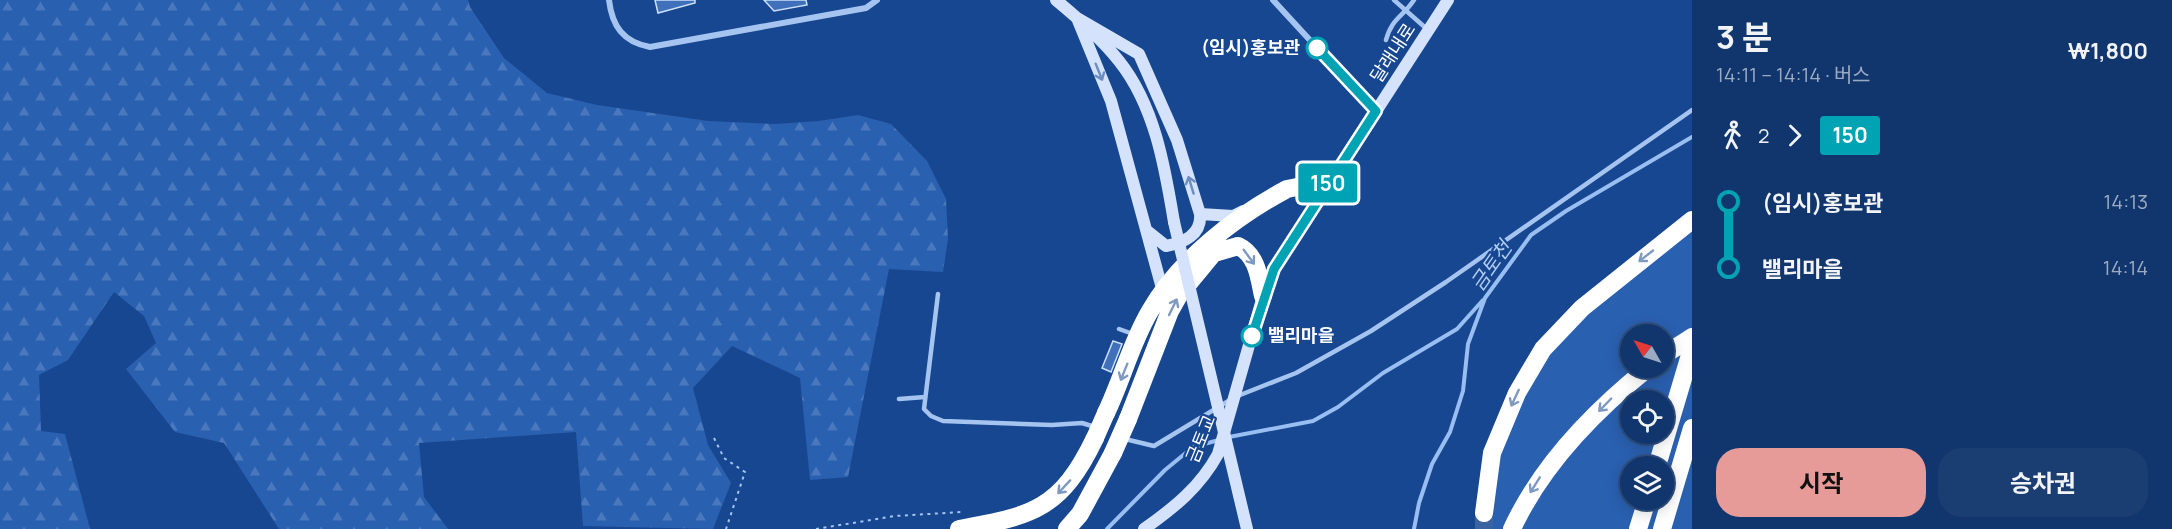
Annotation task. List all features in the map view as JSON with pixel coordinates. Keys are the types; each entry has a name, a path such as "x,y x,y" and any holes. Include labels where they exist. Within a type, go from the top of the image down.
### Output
{"highway":[{"path":"962,520 1012,520 1049,502 1074,476 1104,429 1139,335 1149,312 1163,292 1206,246 1267,200 1297,187 1324,188"},
{"path":"1067,529 1085,504 1113,453 1179,295 1214,253 1276,205 1290,197 1324,188"},
{"path":"1484,513 1492,453 1517,393 1543,348 1582,308 1692,220"},
{"path":"1214,253 1238,246 1249,254 1257,271 1263,296"},
{"path":"1674,349 1692,337"},
{"path":"1660,456 1692,348"},
{"path":"1512,529 1536,483 1565,446 1618,391 1635,378"},
{"path":"1662,529 1692,429"},
{"path":"1638,529 1644,510"}],"street":[{"path":"609,0 611,17 619,32 637,44 650,47 866,8 877,0"},
{"path":"1056,0 1121,63 1139,95 1164,160 1174,222 1247,529"},
{"path":"1273,0 1376,111"},
{"name":"달래내로","path":"1230,415 1263,296 1274,269 1324,188 1448,0"},
{"path":"1077,18 1139,54 1177,140 1200,214 1200,222 1194,233 1182,243 1166,246 1146,230"},
{"path":"1077,18 1111,101 1163,292"},
{"path":"1200,214 1233,216 1267,200"},
{"name":"금토교","path":"1144,529 1179,503 1205,477 1218,454 1230,415"}],"lane":[{"path":"1394,0 1429,30"},
{"path":"1386,40 1390,24 1406,11 1414,0"},
{"path":"938,294 924,409 931,417 943,421 1052,425 1082,423 1104,429 1142,445 1154,446 1235,397 1296,373 1371,332 1456,276 1692,110"},
{"path":"1119,329 1139,335"},
{"path":"899,399 925,397"}],"path":[{"path":"714,438 724,458 745,472 726,529"},
{"path":"816,529 895,516 962,520"}],"green space":[{"path":"0,0 468,0 470,7 504,58 547,93 597,105 708,121 775,124 858,115 891,124 927,161 946,199 948,239 943,272 889,269 848,477 810,480 800,378 732,346 693,388 708,445 731,483 713,529 583,526 576,432 419,443 424,497 448,529 279,529 224,443 175,432 126,369 156,343 144,316 114,292 68,360 39,375 41,431 65,434 90,529 0,529"},
{"path":"1692,220 1692,529 1484,529 1492,453 1543,349"}],"building":[{"path":"655,0 695,0 695,3 658,13"},
{"path":"764,0 806,0 807,5 774,11"},
{"path":"1113,341 1122,344 1111,372 1102,368"}],"waterway":[{"name":"금토천","path":"1414,529 1419,503 1432,464 1450,432 1463,391 1468,344 1485,298 1531,235 1566,211 1692,137"},
{"path":"1229,437 1313,421 1338,407 1383,373 1457,329 1483,300"},
{"path":"1107,529 1165,470 1193,447 1219,440"}],"tunnel":[{"path":"1484,513 1484,529"}],"bus line":[{"name":"150","path":"1252,336 1263,296 1274,269 1324,188 1376,111 1317,48"}],"place":[{"name":"(임시)홍보관","path":"1317,48"},
{"name":"밸리마을","path":"1252,336"}]}
